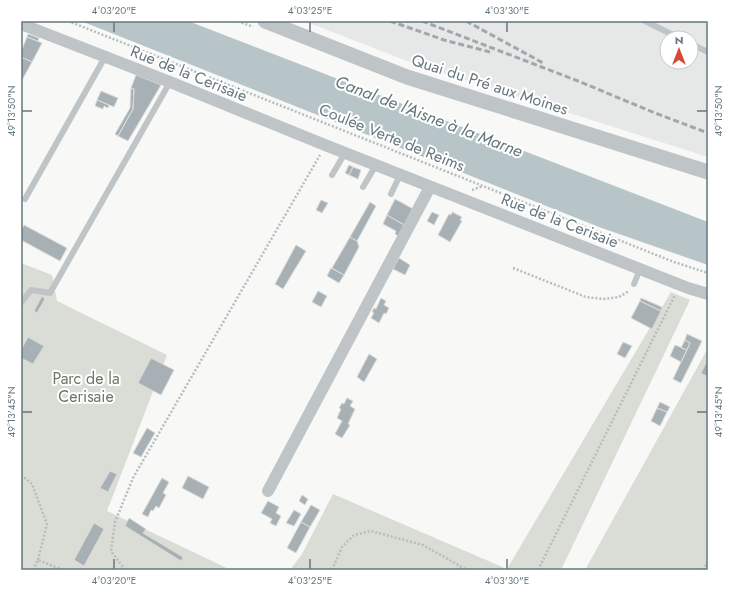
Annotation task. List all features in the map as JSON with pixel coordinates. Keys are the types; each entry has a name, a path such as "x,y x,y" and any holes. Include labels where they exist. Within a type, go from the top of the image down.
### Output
{"street":[{"name":"Quai du Pré aux Moines","path":"265,21 407,77 708,172"},
{"name":"Rue de la Cerisaie","path":"21,24 170,82 325,146 680,285 708,294"},
{"path":"268,491 430,187"}],"lane":[{"path":"645,21 663,30"},
{"path":"25,199 105,57"},
{"path":"21,303 31,290 50,293 170,82"},
{"path":"332,175 345,153"},
{"path":"363,187 376,165"},
{"path":"391,194 400,175"},
{"path":"634,284 640,269"}],"path":[{"name":"Coulée Verte de Reims","path":"68,21 674,262 708,272"},
{"path":"125,570 111,551 115,522 133,478 325,146"},
{"path":"513,268 586,297 603,300 619,297 628,292 634,284"},
{"path":"538,570 680,285"},
{"path":"21,475 32,484 46,524 38,560 33,570"},
{"path":"332,570 342,547 354,535 372,531 423,545 467,570"},
{"path":"38,560 63,570"},
{"path":"704,570 708,562"}],"shaded area":[{"path":"304,21 708,21 708,157 415,64"}],"green space":[{"name":"Parc de la Cerisaie","path":"21,263 52,275 57,301 167,355 107,511 231,570 21,570"},
{"path":"671,292 690,300 561,570 290,570 302,554 333,494 507,569"},
{"path":"708,348 708,570 585,570"}],"water":[{"name":"Canal de l'Aisne à la Marne","path":"81,21 188,21 708,222 708,265 599,227"}],"building":[{"path":"28,34 39,38 38,41 27,37"},
{"path":"27,37 42,43 32,62 21,57 21,52"},
{"path":"21,57 32,62 21,82"},
{"path":"136,75 161,85 128,141 118,136 133,109 134,89 131,88"},
{"path":"131,88 134,89 133,109 118,136 115,134 130,108"},
{"path":"101,91 118,98 114,107 97,100"},
{"path":"97,100 109,105 108,108 104,106 103,109 95,106"},
{"path":"349,165 353,167 349,175 345,173"},
{"path":"353,167 361,170 358,179 349,175"},
{"path":"395,199 415,210 406,226 387,215"},
{"path":"321,200 328,203 322,213 316,210"},
{"path":"370,202 376,206 357,241 350,237"},
{"path":"432,212 439,215 434,225 427,221"},
{"path":"452,212 462,217 460,220 462,221 450,242 438,235 449,214 451,215"},
{"path":"387,215 406,226 400,237 395,234 396,231 383,224"},
{"path":"24,225 67,248 60,261 21,240 21,231"},
{"path":"350,237 357,241 359,247 344,275 332,268"},
{"path":"296,245 306,251 283,289 275,284"},
{"path":"399,258 410,265 405,275 393,269"},
{"path":"331,268 344,275 339,283 327,276"},
{"path":"318,291 327,296 321,307 312,302"},
{"path":"42,296 45,299 37,313 34,311"},
{"path":"381,298 386,301 384,305 389,308 386,314 384,313 379,323 371,318 374,313 372,312 374,308 376,309"},
{"path":"641,298 662,307 661,311 640,301"},
{"path":"640,301 661,311 652,329 631,318"},
{"path":"687,334 702,341 681,383 673,379 690,343 685,340"},
{"path":"28,337 44,346 33,364 21,358 21,350"},
{"path":"685,340 690,343 687,350 681,348"},
{"path":"623,342 632,346 625,358 617,354"},
{"path":"675,345 687,350 681,362 670,356"},
{"path":"369,354 377,359 364,382 357,377"},
{"path":"151,358 174,370 161,395 138,383"},
{"path":"708,359 708,377 701,373"},
{"path":"347,398 353,401 350,406 355,409 348,424 350,425 342,438 335,434 342,421 337,418 341,409 339,408 342,403 344,404"},
{"path":"660,402 670,407 667,412 657,408"},
{"path":"657,408 667,412 660,426 651,421"},
{"path":"147,428 155,433 141,457 133,453"},
{"path":"110,471 117,474 108,492 100,488"},
{"path":"188,476 209,487 203,499 182,488"},
{"path":"162,478 169,482 163,493 166,495 159,508 156,506 153,511 151,510 148,517 142,514"},
{"path":"302,495 308,499 305,505 299,501"},
{"path":"268,501 279,507 276,513 281,516 276,526 270,523 272,519 261,513"},
{"path":"311,505 320,510 310,527 301,522"},
{"path":"294,510 301,514 294,526 286,523"},
{"path":"129,518 146,529 143,533 183,557 181,561 125,526"},
{"path":"301,522 310,527 296,553 287,548"},
{"path":"94,523 104,529 84,566 74,560"}],"railway":[{"path":"390,21 444,40 490,52"},
{"path":"422,21 708,133"},
{"path":"466,21 545,64"}]}
